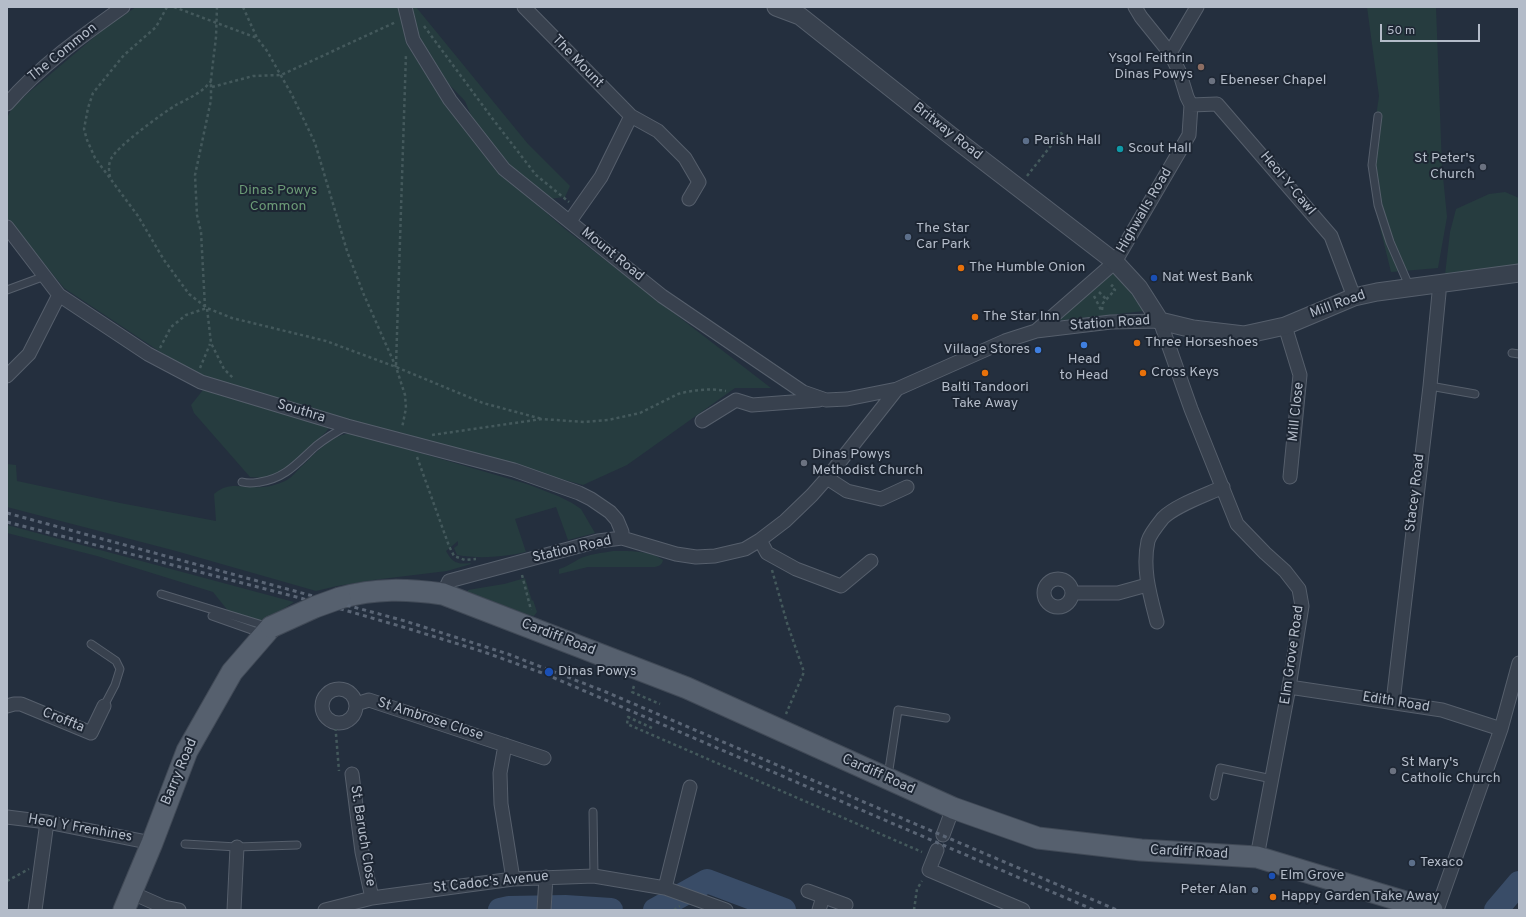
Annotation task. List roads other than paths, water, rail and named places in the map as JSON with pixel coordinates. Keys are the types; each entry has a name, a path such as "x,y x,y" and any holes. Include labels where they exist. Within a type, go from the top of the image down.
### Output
{"main road":[{"name":"Cardiff Road","path":"268,631 315,607 360,592 413,590 443,594 687,688 953,808 1038,838 1141,850 1257,857 1432,910"},
{"name":"Barry Road","path":"127,901 152,843 187,751 232,672 268,631"}],"street":[{"name":"The Common","path":"7,104 22,87 64,51 123,7"},
{"name":"The Mount","path":"524,7 631,116 658,131 685,158 700,182 689,200"},
{"name":"Britway Road","path":"776,7 800,16 1120,268 1139,288 1160,321"},
{"name":"Highwalls Road","path":"1120,268 1189,135 1191,105 1179,71 1170,53 1141,17 1135,7"},
{"path":"1170,53 1196,7"},
{"name":"Mount Road","path":"406,12 413,40 450,100 504,169 662,296 803,392 826,400 847,399 897,389"},
{"name":"Heol-Y-Cawl","path":"1191,105 1217,104 1331,236 1354,297"},
{"path":"570,221 601,178 631,116"},
{"name":"Southra","path":"7,227 59,295 155,357 195,379 347,426 514,470 578,493 591,499 610,512 617,520 621,528 622,538"},
{"name":"Station Road","path":"1036,331 1086,287 1120,268"},
{"name":"Mill Road","path":"1160,321 1193,329 1244,334 1285,326 1354,297 1377,292 1519,273"},
{"name":"Stacey Road","path":"1393,702 1412,526 1430,386 1439,293 1438,284"},
{"path":"7,376 29,354 59,295"},
{"name":"Station Road","path":"443,594 449,581 598,541 622,538 676,554 696,558 715,556 745,549 760,540 785,521 827,478 897,389 1005,341 1036,331 1103,317 1160,321"},
{"name":"Elm Grove Road","path":"1160,321 1191,409 1237,524 1265,553 1285,570 1299,589 1302,606 1289,687 1257,857"},
{"name":"Mill Close","path":"1285,326 1300,375 1290,477"},
{"path":"702,421 736,400 752,405 826,400"},
{"path":"827,478 847,490 881,499 907,487"},
{"path":"1157,622 1147,585 1145,569 1148,539 1164,517 1182,505 1223,488"},
{"path":"760,540 767,552 796,569 841,586 871,561"},
{"path":"1072,593 1118,593 1147,585"},
{"path":"1437,910 1501,729 1519,663"},
{"name":"Edith Road","path":"1289,687 1442,710 1501,729"},
{"name":"St Ambrose Close","path":"337,689 347,691 354,699 356,704 355,710 349,719 344,722 335,722 327,718 322,708 324,698 327,693 337,689"},
{"name":"St Ambrose Close","path":"356,704 369,700 544,758"},
{"name":"Croffta","path":"7,706 21,704 91,733 104,706"},
{"path":"505,745 500,773 501,804 513,878"},
{"name":"St. Baruch Close","path":"352,779 362,852 372,898"},
{"path":"665,888 690,787"},
{"path":"943,834 953,808"},
{"name":"Heol Y Frenhines","path":"7,817 47,822 152,843"},
{"path":"35,910 47,822"},
{"path":"234,910 237,847"},
{"path":"935,854 929,870 1023,910"},
{"name":"St Cadoc's Avenue","path":"325,910 372,898 513,878 594,876 665,888 693,898 710,907 726,910"},
{"path":"544,910 546,877"},
{"path":"808,891 846,905"},
{"path":"819,910 823,897"},
{"path":"127,901 179,910"}],"lane":[{"path":"1378,116 1372,165 1378,205 1390,242 1410,288"},
{"path":"7,290 45,276"},
{"path":"1430,386 1475,394"},
{"path":"242,482 249,484 271,480 285,474 317,445 333,433 347,426"},
{"path":"161,594 268,631"},
{"path":"212,616 268,631"},
{"path":"91,644 116,660 120,669 115,685 104,706"},
{"path":"888,779 898,710 946,718"},
{"path":"1214,796 1220,768 1272,779"},
{"path":"592,812 594,876"},
{"path":"184,844 237,847 297,845"}],"waterway":[{"path":"655,910 707,881 784,910"},
{"path":"1496,910 1519,883"},
{"path":"500,910 509,908 565,907 611,910"}],"railway":[{"path":"7,513 405,621 508,654 606,692 1117,910"},
{"path":"7,522 327,605 484,652 545,674 1094,910"}],"place":[{"name":"Ysgol Feithrin Dinas Powys","path":"1201,67"},
{"name":"Ebeneser Chapel","path":"1212,81"},
{"name":"Parish Hall","path":"1026,141"},
{"name":"Scout Hall","path":"1120,149"},
{"name":"St Peter's Church","path":"1483,167"},
{"name":"The Star Car Park","path":"908,237"},
{"name":"The Humble Onion","path":"961,268"},
{"name":"Nat West Bank","path":"1154,278"},
{"name":"The Star Inn","path":"975,317"},
{"name":"Three Horseshoes","path":"1137,343"},
{"name":"Head to Head","path":"1084,345"},
{"name":"Village Stores","path":"1038,350"},
{"name":"Balti Tandoori Take Away","path":"985,373"},
{"name":"Cross Keys","path":"1143,373"},
{"name":"Dinas Powys Methodist Church","path":"804,463"},
{"name":"Dinas Powys","path":"549,672"},
{"name":"St Mary's Catholic Church","path":"1393,771"},
{"name":"Texaco","path":"1412,863"},
{"name":"Elm Grove","path":"1272,876"},
{"name":"Peter Alan","path":"1255,890"},
{"name":"Happy Garden Take Away","path":"1273,897"}],"park label":[{"name":"Dinas Powys Common","path":"278,200"}]}
